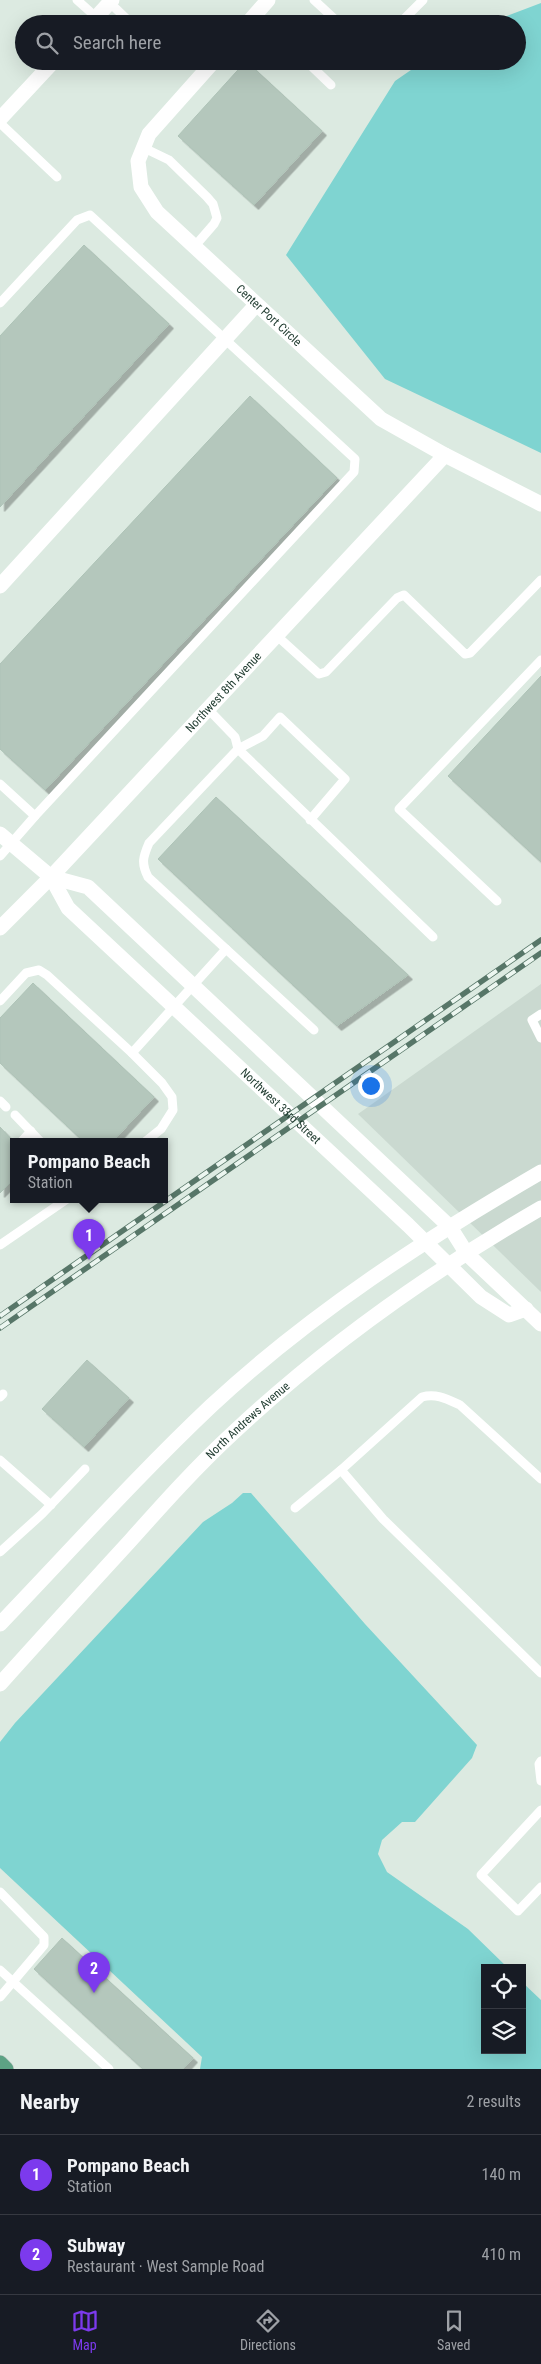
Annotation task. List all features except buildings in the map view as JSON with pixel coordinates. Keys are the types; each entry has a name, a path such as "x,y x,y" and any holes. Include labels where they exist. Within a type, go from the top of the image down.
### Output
{"main road":[{"path":"0,2063 6,2069"}],"street":[{"path":"259,15 268,0"},
{"path":"98,15 111,1"},
{"path":"0,119 46,70"},
{"name":"Center Port Circle","path":"206,70 149,134 138,161 141,187 157,212 381,419 445,455 541,504"},
{"path":"0,586 256,305"},
{"name":"Northwest 8th Avenue","path":"0,928 51,877 445,455"},
{"name":"Northwest 33rd Street","path":"6,839 51,877 68,908 426,1242 481,1297 509,1314 526,1309"},
{"name":"Northwest 33rd Street","path":"51,877 88,887 450,1226 467,1254 541,1324"},
{"path":"0,1624 212,1406 342,1298 450,1226 541,1172"},
{"name":"North Andrews Avenue","path":"0,1684 161,1506 234,1432 309,1367 396,1301 541,1208"}],"lane":[{"path":"76,0 89,15"},
{"path":"408,15 423,0"},
{"path":"111,1 124,15"},
{"path":"316,1 331,15"},
{"path":"315,70 331,85"},
{"path":"0,123 57,177"},
{"path":"144,148 169,160 213,204 217,218 194,247"},
{"path":"0,303 76,220 90,215 355,459 354,472 35,816 6,839 0,856"},
{"path":"276,635 319,674 326,672 397,598 404,595 465,654 470,653 541,580"},
{"path":"497,902 399,809 541,660"},
{"path":"208,709 235,737 238,749 433,937"},
{"path":"310,820 345,779 280,717 263,736 238,749 150,844 143,857 143,866 148,877 314,1030"},
{"path":"0,784 35,816"},
{"path":"132,1053 226,949"},
{"path":"0,1002 26,973 38,970 47,975 132,1053 162,1083 172,1097 173,1110 162,1129 150,1138"},
{"path":"541,1014 532,1020 541,1038"},
{"path":"15,1116 37,1138"},
{"path":"25,1138 31,1131"},
{"path":"0,1245 61,1203"},
{"path":"295,1508 422,1397 431,1395 460,1405 541,1479"},
{"path":"0,1460 51,1505"},
{"path":"0,1552 51,1505 86,1469"},
{"path":"340,1470 383,1519 541,1673"},
{"path":"541,1761 538,1764 541,1781"},
{"path":"541,1810 481,1875 518,1911 541,1887"},
{"path":"0,1997 44,1945 44,1937 1,1893"},
{"path":"0,1970 109,2069"}],"shaded area":[{"path":"541,984 541,1292 358,1114"}],"water":[{"path":"541,3 541,453 385,379 286,255 395,81 411,70 526,70 526,15 510,15"},
{"path":"243,1493 251,1493 365,1624 477,1745 472,1758 415,1822 402,1822 382,1840 378,1854 387,1872 468,1929 504,1964 481,1964 481,2054 526,2054 526,1986 541,2000 541,2069 200,2069 202,2057 0,1868 0,1742 15,1723 203,1522 232,1503"}],"railway":[{"path":"168,1199 541,940"},
{"path":"0,1328 541,953"},
{"path":"0,1316 163,1203"}],"place":[{"name":"Pompano Beach","path":"89,1260"},
{"name":"Subway","path":"94,1993"}]}
